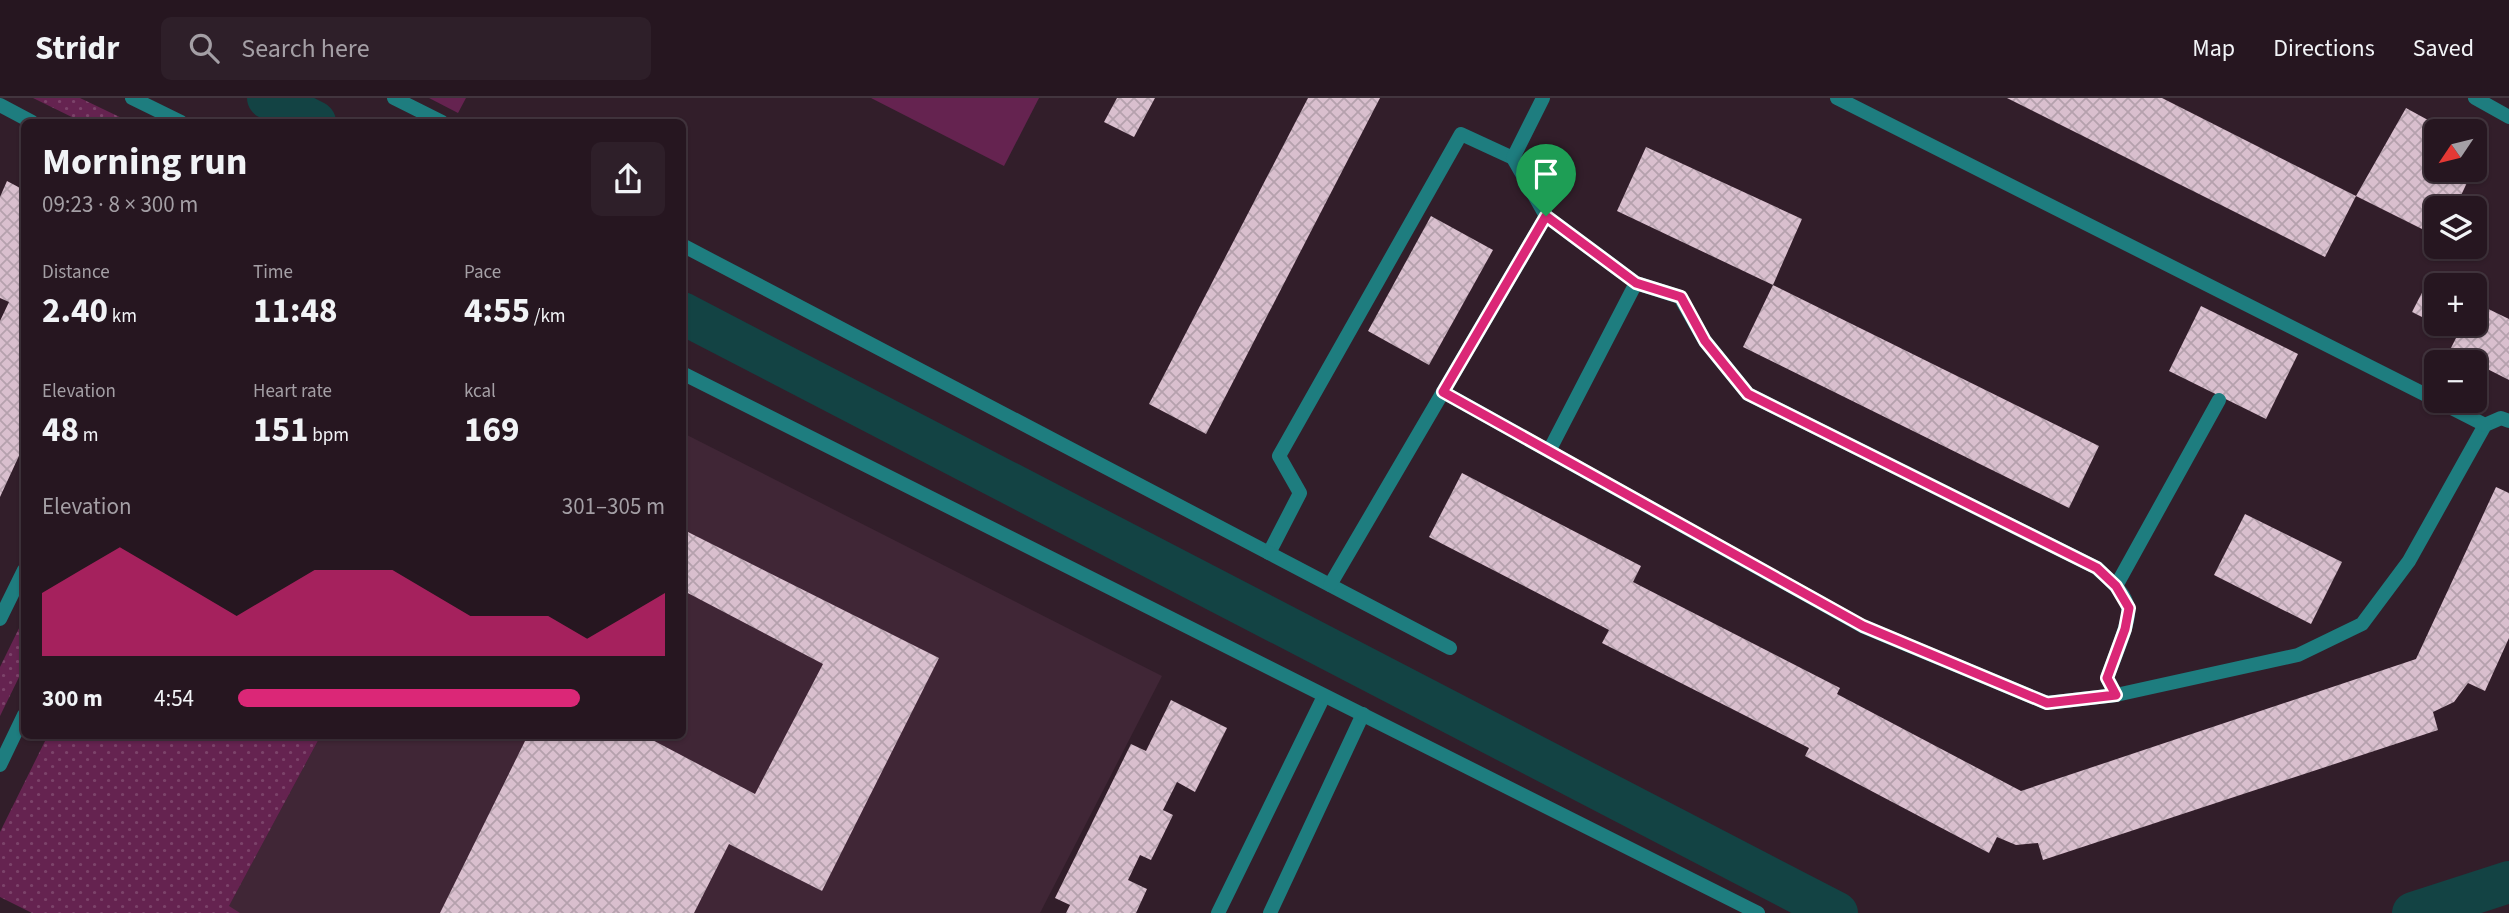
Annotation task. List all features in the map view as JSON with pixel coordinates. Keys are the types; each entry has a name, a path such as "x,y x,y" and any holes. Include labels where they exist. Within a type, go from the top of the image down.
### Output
{"street":[{"path":"132,98 175,119"},
{"path":"394,98 436,119"},
{"path":"1513,158 1543,98"},
{"path":"1837,98 2424,393"},
{"path":"2475,98 2509,117"},
{"path":"0,105 26,119"},
{"path":"1269,553 1300,493 1279,456 1461,134 1513,158 1546,216 1636,283 1681,297 1705,341 1748,394 2097,568 2116,586 2129,608 2125,629 2107,678 2116,695"},
{"path":"1330,585 1546,216"},
{"path":"686,247 1450,648"},
{"path":"1549,451 1636,283"},
{"path":"686,375 1758,913"},
{"path":"1443,392 1863,626 2047,703 2116,695 2298,655 2362,624 2409,561 2485,425 2501,418 2509,421"},
{"path":"2116,586 2219,400"},
{"path":"2462,413 2485,425"},
{"path":"0,619 21,576"},
{"path":"1218,913 1324,696"},
{"path":"1270,913 1363,714"},
{"path":"0,765 21,721"}],"shaded area":[{"path":"33,98 80,98 124,119 76,119"},
{"path":"429,98 466,98 458,113"},
{"path":"871,98 1039,98 1004,166"},
{"path":"686,435 1162,676 1040,913 225,913 319,739 686,739"},
{"path":"21,624 21,673 0,716 0,667"},
{"path":"46,739 319,739 229,906 240,913 32,913 0,897 0,832"}],"building":[{"path":"1117,98 1155,98 1134,137 1104,122"},
{"path":"1308,98 1380,98 1206,434 1149,404"},
{"path":"2007,98 2162,98 2356,196 2325,257"},
{"path":"2406,108 2426,119 2424,182 2467,182 2461,196 2424,196 2424,230 2356,196"},
{"path":"1646,147 1802,219 1773,285 1617,211"},
{"path":"7,181 21,188 21,452 0,497 0,321 9,302 0,298 0,197"},
{"path":"1431,216 1493,250 1429,365 1368,331"},
{"path":"1773,285 2099,446 2069,508 1743,347"},
{"path":"2424,289 2424,318 2412,312"},
{"path":"2201,306 2298,354 2266,419 2169,371"},
{"path":"2487,308 2509,319 2509,380 2487,369 2487,350 2450,350 2457,336 2487,336"},
{"path":"1462,473 1641,566 1633,582 1840,688 1837,694 2021,791 2416,659 2496,487 2509,493 2509,638 2485,691 2468,683 2454,702 2433,712 2438,730 2043,860 2038,843 2016,845 1997,837 1989,853 1805,756 1809,748 1602,643 1609,630 1429,537"},
{"path":"2245,514 2342,562 2311,624 2214,575"},
{"path":"686,531 939,658 822,891 729,844 694,913 440,913 526,739 651,739 755,794 823,664 686,592"},
{"path":"1171,700 1227,728 1195,792 1177,782 1163,810 1173,815 1151,860 1140,855 1128,880 1147,889 1136,913 1066,913 1070,905 1055,898 1131,744 1146,751"}],"waterway":[{"path":"268,98 309,119"},
{"path":"686,315 1837,913"},
{"path":"2413,913 2509,882"}],"route":[{"path":"1546,216 1636,283 1681,297 1705,341 1748,394 2097,568 2116,586 2129,608 2125,629 2107,678 2116,695 2047,703 1863,626 1443,392 1546,216"}]}
